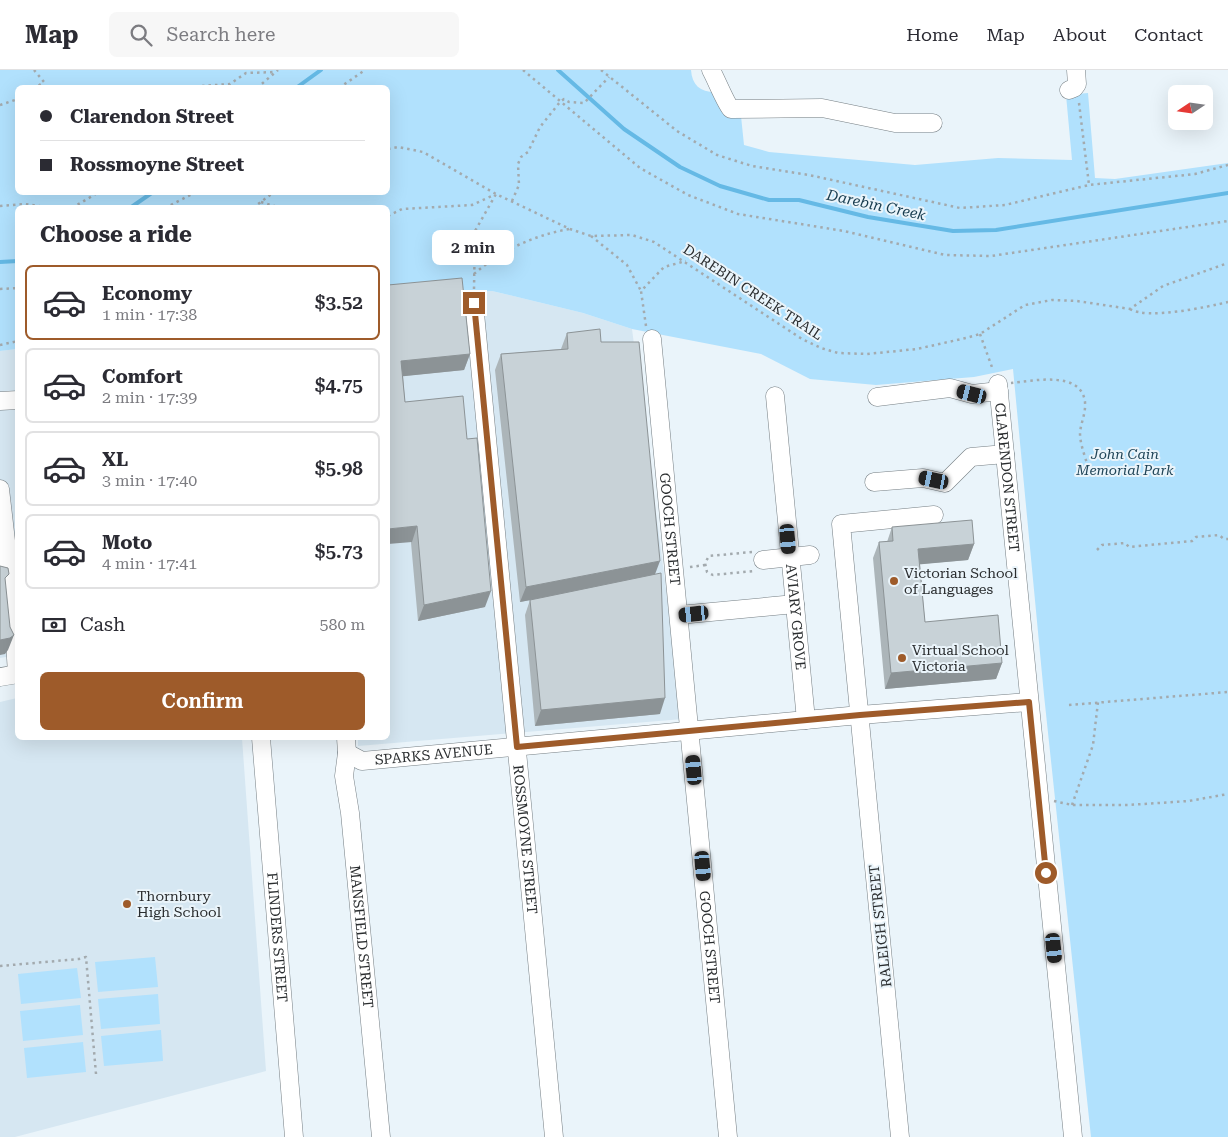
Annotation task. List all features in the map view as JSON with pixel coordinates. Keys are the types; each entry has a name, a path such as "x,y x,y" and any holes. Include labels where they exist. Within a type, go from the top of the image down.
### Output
{"street":[{"path":"711,70 722,90 724,100 731,109 822,108 895,123 933,122"},
{"name":"ROSSMOYNE STREET","path":"474,303 554,1137"},
{"name":"GOOCH STREET","path":"652,340 691,731 728,1137"},
{"path":"876,397 950,388 972,394 999,388"},
{"name":"CLARENDON STREET","path":"999,388 1073,1137"},
{"name":"AVIARY GROVE","path":"775,396 806,720"},
{"path":"0,401 15,400"},
{"path":"874,482 924,478 945,483 971,457 1005,454"},
{"path":"0,489 11,584 15,644"},
{"name":"RALEIGH STREET","path":"900,1137 841,524 934,515"},
{"path":"757,561 810,555"},
{"path":"679,615 795,604"},
{"path":"0,677 15,674"},
{"name":"SPARKS AVENUE","path":"346,745 362,760 860,715 1029,702"},
{"name":"FLINDERS STREET","path":"262,740 294,1137"},
{"name":"MANSFIELD STREET","path":"346,745 344,776 350,813 382,1137"}],"path":[{"path":"34,70 44,82 40,85"},
{"path":"343,85 365,70"},
{"path":"523,70 640,168 688,195 738,214 844,231 945,255 991,256 1228,221"},
{"path":"601,70 685,136 717,155 752,166 960,208 1005,205 1088,186 1194,174 1228,165"},
{"path":"216,85 230,84 246,74 277,71"},
{"path":"261,85 277,71"},
{"path":"512,201 519,185 518,164 521,157 528,152 540,127 564,99 574,103 584,103 609,77"},
{"path":"1074,81 1088,186"},
{"path":"0,105 15,100"},
{"name":"DAREBIN CREEK TRAIL","path":"390,149 398,147 423,152 496,194 570,229 591,236 632,234 654,242 686,261 802,339 821,348 838,353 867,354 917,349 980,334 1025,305 1052,300 1077,301 1141,312 1168,313 1228,302"},
{"path":"390,215 402,208 472,205 496,194"},
{"path":"474,303 474,231 496,194"},
{"path":"77,205 95,195"},
{"path":"171,205 190,195"},
{"path":"258,205 270,195"},
{"path":"261,202 271,205"},
{"path":"0,206 32,205"},
{"path":"473,275 490,260 515,245 545,234 570,229"},
{"path":"591,236 627,264 641,291 647,332 652,340"},
{"path":"641,291 664,268 686,261"},
{"path":"1130,309 1163,286 1228,263"},
{"path":"0,289 15,288"},
{"path":"980,334 999,388 1061,379 1075,386 1085,401 1080,432 1088,467"},
{"path":"0,345 15,342"},
{"path":"1097,550 1102,545 1125,543 1129,547 1192,541 1196,537 1219,535 1224,540 1228,539"},
{"path":"709,556 757,561 713,575 707,572 705,565 709,556"},
{"path":"690,566 705,565"},
{"path":"1069,705 1228,692"},
{"path":"1098,702 1092,745 1072,804 1145,804 1189,801 1228,794"},
{"path":"0,966 86,957 96,1074"}],"shaded area":[{"path":"492,291 583,313 632,329 683,719 358,746 358,740 390,740 390,300"},
{"path":"15,349 15,655 0,658 0,351"},
{"name":"Thornbury High School","path":"15,698 15,740 242,740 266,1071 15,1137 0,1137 0,702"}],"green space":[{"name":"John Cain Memorial Park","path":"0,70 691,70 693,80 698,87 705,91 715,92 718,103 723,109 741,116 744,145 769,152 915,165 998,158 1072,160 1066,95 1088,93 1095,178 1115,179 1228,163 1228,1137 1091,1137 1044,695 1013,369 974,377 876,385 810,379 761,354 632,329 583,313 492,291 390,300 390,205 15,205 15,349 0,351"},
{"path":"155,957 158,987 98,992 95,962"},
{"path":"77,968 81,998 21,1004 18,974"},
{"path":"158,994 160,1024 101,1029 98,999"},
{"path":"80,1005 83,1035 23,1041 20,1011"},
{"path":"161,1030 163,1061 104,1066 101,1036"},
{"path":"83,1042 86,1072 27,1078 24,1048"}],"building":[{"path":"462,278 470,354 401,361 405,402 463,396 467,439 477,438 491,591 424,605 417,526 390,529 390,285"},
{"path":"600,329 601,342 639,342 660,561 526,587 501,354 568,349 567,333"},
{"path":"972,520 974,544 918,549 925,622 998,615 1002,663 891,673 879,542 893,541 892,527"},
{"path":"0,566 8,568 9,574 5,578 10,627 14,635 0,640"},
{"path":"661,573 665,698 541,710 530,600"}],"waterway":[{"name":"Darebin Creek","path":"300,85 321,70"},
{"name":"Darebin Creek","path":"558,70 624,129 680,167 720,186 769,200 799,200 868,217 953,231 996,230 1228,193"},
{"name":"Darebin Creek","path":"134,205 149,195"},
{"name":"Darebin Creek","path":"0,262 15,261"}],"place":[{"name":"Victorian School of Languages","path":"894,581"},
{"name":"Virtual School Victoria","path":"902,658"},
{"name":"Thornbury High School","path":"127,904"}],"route":[{"path":"474,303 517,747 860,715 1029,702 1046,873"}]}
